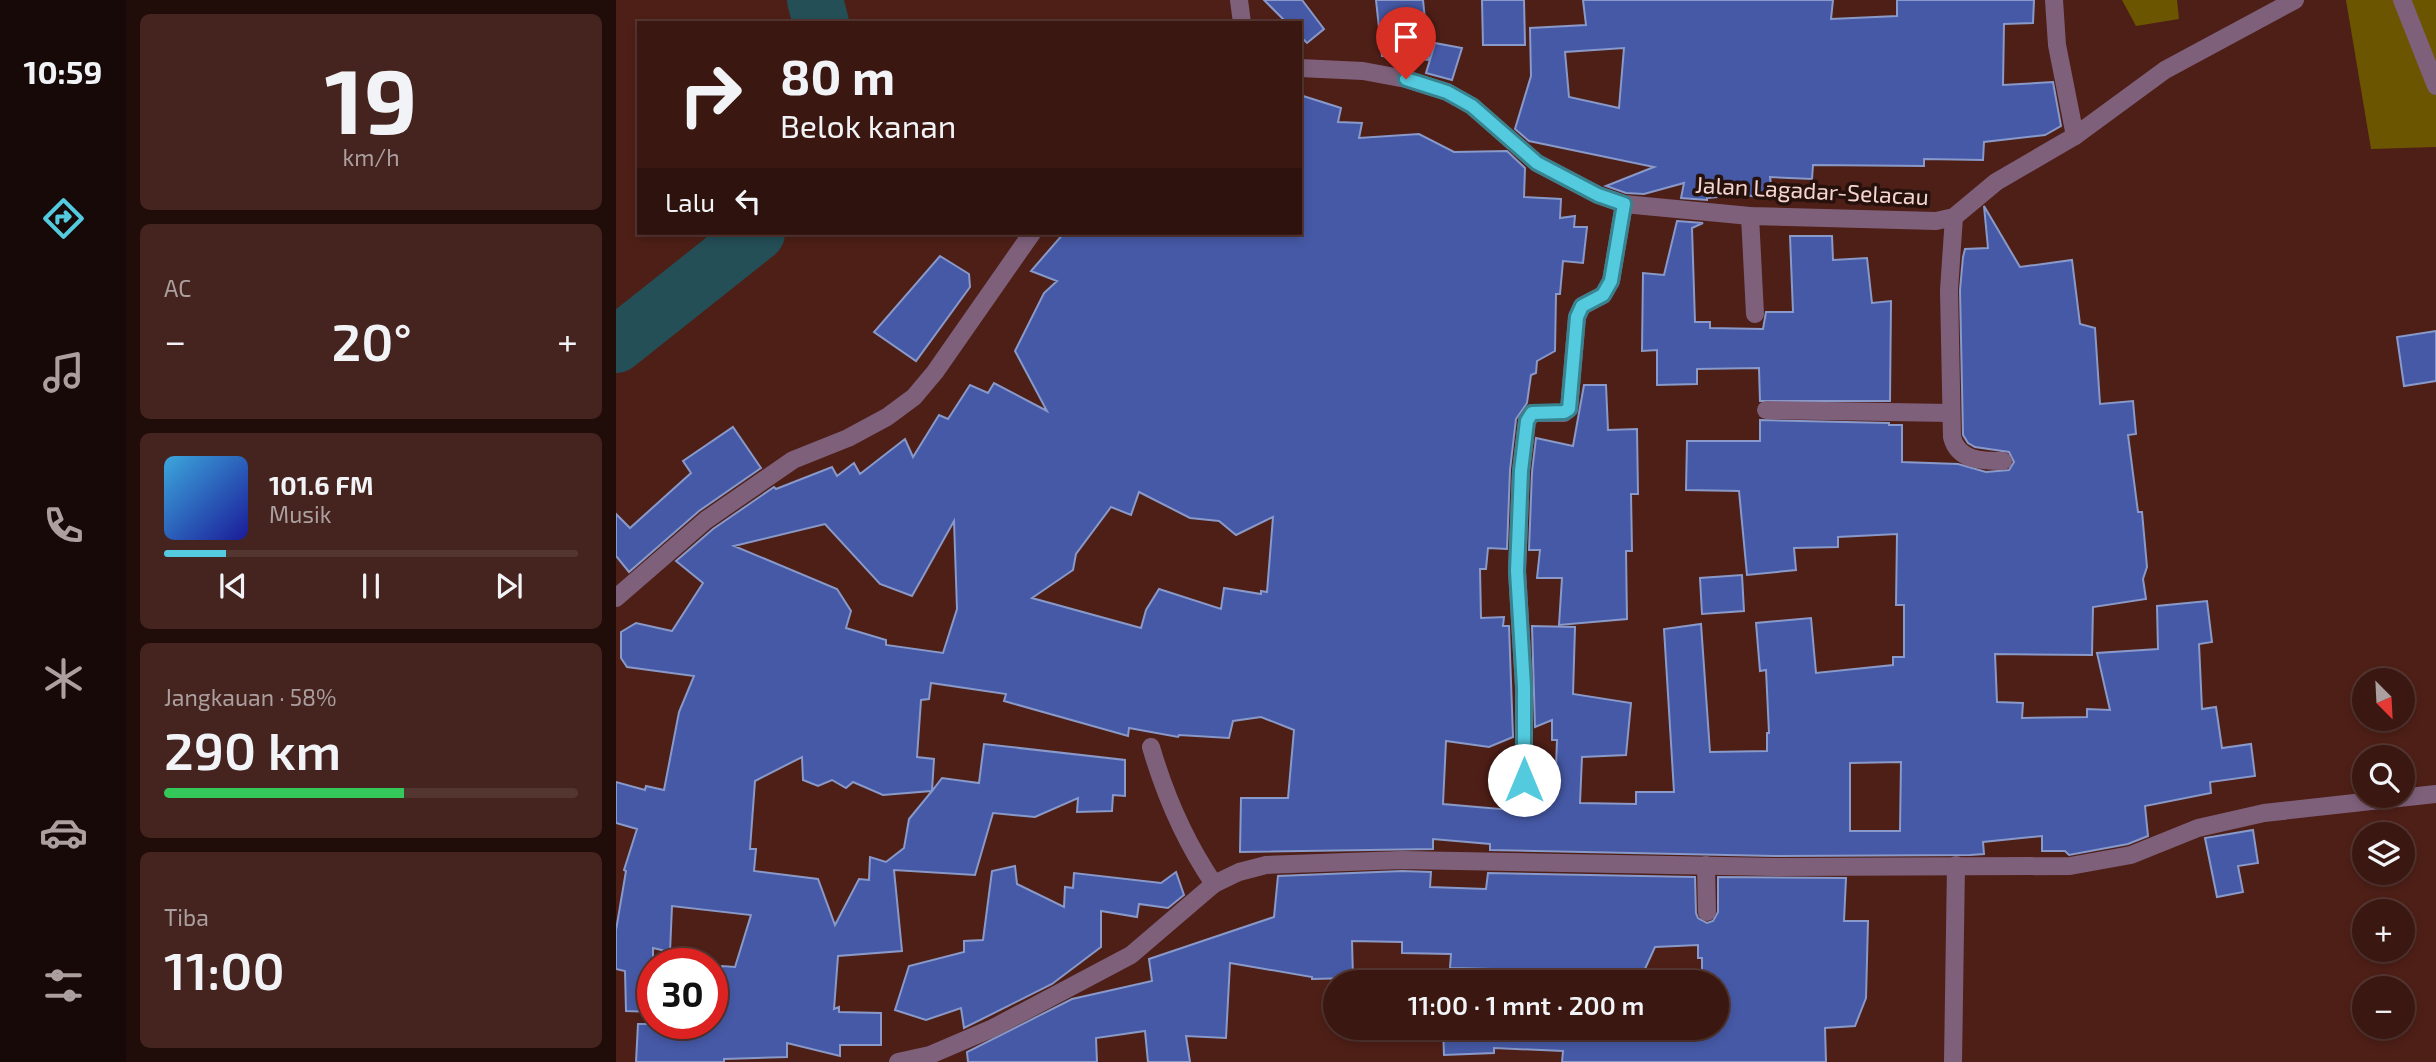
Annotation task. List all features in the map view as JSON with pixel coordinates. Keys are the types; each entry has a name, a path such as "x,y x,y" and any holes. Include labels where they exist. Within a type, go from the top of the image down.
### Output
{"street":[{"path":"1240,0 1242,21"},
{"path":"2054,0 2057,45 2075,136"},
{"name":"Jalan Lagadar-Selacau","path":"1302,68 1363,71 1406,79 1447,92 1472,106 1537,163 1598,195 1624,204 1750,216 1936,221 1954,217 1996,181 2075,136 2165,70 2295,0"},
{"path":"2402,0 2436,86"},
{"path":"1524,780 1524,687 1517,571 1521,471 1527,421 1532,413 1564,412 1569,409 1577,317 1582,306 1603,295 1611,281 1624,204"},
{"path":"1750,216 1755,314"},
{"path":"1954,217 1949,290 1954,446 1970,459 2003,460"},
{"path":"616,598 706,520 793,460 848,438 887,417 914,397 935,372 1031,235"},
{"path":"1766,410 1951,413"},
{"path":"1151,747 1170,802 1201,865 1214,884"},
{"path":"898,1062 930,1055 993,1028 1131,955 1214,884 1239,872 1266,865 1402,860 1706,865 2070,866 2131,855 2198,828 2264,813 2436,794"},
{"path":"1706,865 1707,912"},
{"path":"1954,1062 1956,865"}],"shaded area":[{"path":"2122,0 2177,0 2179,19 2136,26"},
{"path":"2346,0 2436,0 2436,147 2371,149"}],"building":[{"path":"1264,0 1302,0 1324,29 1307,43 1302,38 1302,21 1285,21"},
{"path":"1376,0 1423,0 1429,60 1382,56"},
{"path":"1482,0 1524,0 1525,45 1483,45"},
{"path":"1583,0 1833,0 1831,19 1897,16 1897,0 2034,0 2033,23 2004,24 2003,85 2053,82 2061,126 2045,135 1984,142 1983,160 1924,159 1924,166 1813,165 1812,179 1770,177 1773,199 1717,191 1717,197 1707,200 1681,198 1684,183 1644,194 1626,193 1606,186 1654,167 1529,141 1515,129 1531,76 1530,28 1586,25","holes":["1624,48 1619,108 1569,97 1565,52"]},
{"path":"1435,43 1462,48 1452,80 1426,73"},
{"path":"1302,96 1341,108 1338,122 1362,123 1359,138 1419,134 1454,152 1507,151 1525,168 1524,197 1561,199 1560,218 1575,216 1574,227 1587,227 1583,263 1563,261 1560,294 1556,294 1555,351 1537,361 1536,373 1531,375 1527,403 1516,419 1510,470 1507,549 1488,548 1486,569 1480,569 1481,618 1504,617 1503,626 1509,626 1513,737 1489,747 1446,741 1443,804 1523,811 1523,793 1555,794 1557,740 1552,740 1552,720 1535,727 1532,626 1575,627 1573,694 1631,703 1626,755 1582,757 1580,803 1636,804 1636,792 1674,792 1664,629 1701,624 1710,752 1767,751 1769,733 1766,670 1760,671 1756,623 1811,618 1816,673 1893,665 1893,657 1904,657 1904,605 1896,605 1897,534 1838,537 1838,547 1794,548 1796,570 1747,575 1739,491 1686,490 1687,441 1760,441 1760,420 1889,423 1902,425 1902,462 1958,464 1986,472 2009,470 2014,462 2009,452 1975,447 1968,443 1963,435 1960,290 1963,257 1965,249 1988,248 1984,206 2020,267 2072,260 2080,324 2095,328 2100,404 2133,401 2136,434 2128,435 2138,512 2142,512 2147,567 2143,579 2146,599 2093,607 2092,655 1995,654 1997,702 2023,703 2022,718 2087,717 2087,709 2110,710 2097,653 2158,649 2157,606 2207,601 2212,642 2199,644 2202,709 2216,707 2222,748 2251,744 2255,776 2210,782 2211,793 2145,806 2148,836 2128,844 2069,855 2065,851 2042,851 2042,836 1983,842 1984,854 1970,855 1775,856 1490,850 1490,844 1433,839 1433,849 1240,852 1241,798 1288,798 1294,730 1261,717 1233,721 1229,738 1178,737 1129,728 1128,736 1004,701 1006,694 931,683 929,699 921,700 917,757 934,759 932,791 942,778 979,783 984,744 1125,760 1125,796 1113,795 1112,811 1077,812 1078,798 1035,817 993,813 975,875 894,870 902,951 838,956 834,1009 839,1007 839,1012 881,1013 881,1045 840,1045 840,1056 787,1043 787,1057 724,1059 724,1062 636,1062 637,1039 728,1039 728,966 735,967 751,915 672,906 670,948 637,948 637,1011 626,1011 625,971 616,969 616,930 626,871 624,870 637,829 616,823 616,782 645,790 646,786 664,790 679,712 694,676 627,667 621,658 621,632 636,623 672,631 703,583 676,561 713,529 774,487 776,489 832,467 837,476 854,463 860,474 905,439 913,457 939,415 948,419 970,385 988,393 994,383 1047,411 1015,351 1044,293 1057,281 1031,271 1062,235 1302,235","holes":["1139,492 1190,518 1219,521 1236,535 1273,517 1267,592 1261,591 1261,594 1224,588 1221,609 1159,589 1146,610 1141,628 1032,598 1073,570 1076,554 1111,507 1131,515","954,521 957,609 943,653 886,645 886,640 846,628 851,611 837,589 734,546 825,524 880,584 912,596","802,757 803,780 818,786 832,780 846,788 853,782 883,795 932,791 909,819 904,848 886,862 870,857 869,880 859,879 835,925 818,879 754,871 756,849 750,849 755,781","1901,762 1900,831 1850,831 1850,763"]},
{"path":"1677,221 1703,223 1692,228 1695,322 1710,322 1710,328 1763,329 1766,312 1793,312 1790,236 1832,236 1833,260 1867,258 1872,303 1891,301 1890,401 1760,401 1759,368 1697,369 1697,384 1657,385 1657,350 1642,351 1643,273 1664,275"},
{"path":"940,256 969,274 970,287 916,361 874,332"},
{"path":"2436,331 2436,381 2404,386 2397,337"},
{"path":"1584,385 1606,385 1608,430 1637,429 1638,494 1631,494 1632,551 1626,551 1627,619 1559,625 1562,578 1537,578 1540,550 1529,550 1532,472 1536,438 1573,446"},
{"path":"733,427 761,468 699,511 629,572 616,556 616,514 630,528 691,473 683,461"},
{"path":"1742,575 1744,611 1702,614 1700,578"},
{"path":"2253,830 2258,863 2238,866 2243,892 2217,897 2205,838"},
{"path":"1015,866 1017,884 1064,907 1065,887 1073,888 1074,873 1161,883 1176,872 1184,895 1168,908 1139,904 1137,917 1101,911 1101,947 1052,984 964,1028 961,1008 926,1020 895,1010 909,966 964,952 964,941 983,940 992,871"},
{"path":"1431,872 1430,887 1486,889 1488,873 1695,877 1696,913 1698,918 1707,923 1713,921 1718,912 1718,877 1846,878 1844,921 1868,921 1866,998 1855,1026 1825,1028 1826,1062 1562,1062 1563,1051 1494,1048 1494,1053 1444,1055 1443,1040 1729,1040 1729,970 1702,970 1698,945 1655,947 1644,970 1491,970 1450,968 1451,954 1402,953 1402,942 1352,941 1353,970 1323,970 1323,979 1230,963 1226,1038 1186,1036 1190,1062 1148,1062 1145,1031 1096,1038 1097,1062 968,1062 967,1052 1072,999 1152,981 1149,959 1274,917 1278,876"}],"waterway":[{"path":"815,0 820,21"},
{"path":"616,345 754,235"}],"route":[{"path":"1406,79 1447,92 1472,106 1537,163 1598,195 1624,204 1611,281 1603,295 1582,306 1577,317 1569,409 1564,412 1532,413 1527,421 1521,471 1517,571 1524,687 1524,780"}]}
